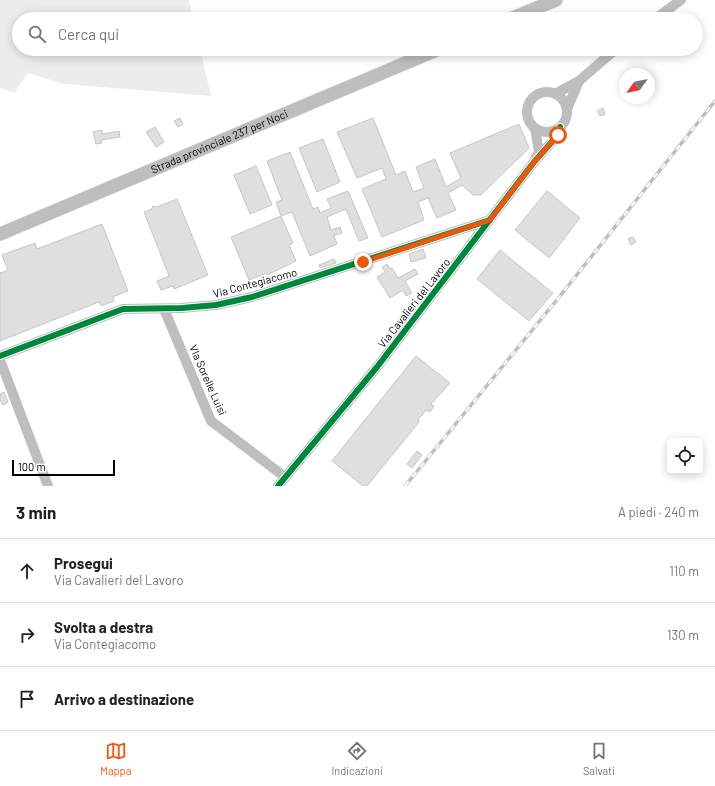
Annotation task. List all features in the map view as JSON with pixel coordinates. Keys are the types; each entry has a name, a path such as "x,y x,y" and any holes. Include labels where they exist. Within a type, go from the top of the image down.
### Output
{"main road":[{"path":"522,12 536,4 556,0"},
{"name":"Strada provinciale 237 per Noci","path":"0,234 422,56"}],"street":[{"path":"665,12 681,0"},
{"path":"567,109 561,98 555,94 578,81 608,56"},
{"name":"Via Cavalieri del Lavoro","path":"278,486 377,367 534,162 558,135 578,81"},
{"name":"Via Cavalieri del Lavoro","path":"534,162 539,152 535,128 528,118 528,105 537,95 549,92 555,94"},
{"path":"535,128 548,132 554,131 560,127"},
{"name":"Via Contegiacomo","path":"0,356 122,309 164,309 216,305 252,297 490,220"},
{"name":"VIa Sorelle Luisi","path":"164,309 211,421 285,477"},
{"path":"0,360 48,486"}],"shaded area":[{"path":"0,0 189,0 192,12 12,12 12,56 202,56 211,96 64,84 28,73 14,93 0,88"}],"building":[{"path":"603,108 605,114 600,116 597,111"},
{"path":"180,118 183,124 178,127 174,121"},
{"path":"373,118 396,175 405,171 413,192 424,188 416,167 435,159 446,187 461,178 450,153 519,124 529,148 481,195 473,195 462,185 448,193 456,210 437,218 428,198 418,202 424,220 382,237 362,189 386,179 382,168 357,178 337,132"},
{"path":"155,127 164,142 156,147 146,132"},
{"path":"102,130 103,134 119,131 120,137 101,140 102,143 96,144 93,132"},
{"path":"323,139 340,182 317,192 299,148"},
{"path":"290,152 313,209 318,207 320,213 331,208 327,199 348,191 368,238 359,241 346,209 327,217 331,230 340,227 342,233 334,236 337,244 310,256 292,212 281,216 276,202 282,200 267,161"},
{"path":"256,166 272,205 250,214 234,175"},
{"path":"547,191 580,218 549,258 515,230"},
{"path":"177,199 208,275 174,289 173,286 161,290 157,281 169,276 144,212 152,209 153,206 157,207"},
{"path":"281,216 293,243 289,245 296,261 267,275 266,273 249,280 231,237"},
{"path":"102,224 128,291 113,297 114,301 101,306 99,302 0,341 0,273 8,270 2,255 35,243 37,249"},
{"path":"633,237 636,242 631,245 628,239"},
{"path":"423,249 426,258 411,262 409,254"},
{"path":"500,250 553,293 529,321 477,279"},
{"path":"334,259 336,263 320,268 319,265"},
{"path":"387,264 390,269 392,268 398,278 415,269 418,274 405,281 412,293 406,296 403,290 390,298 377,277 385,272 382,267"},
{"path":"416,356 450,383 431,404 434,406 430,412 426,410 418,420 419,422 367,486 363,486 332,461"},
{"path":"4,392 8,402 3,405 0,400 0,394"},
{"path":"417,451 422,455 412,468 407,464"}],"railway":[{"path":"405,486 564,291 715,101"}],"cycle path":[{"path":"278,486 377,367 534,162 558,135 560,127"},
{"path":"0,356 123,309 182,308 216,305 252,297 490,220"}],"route":[{"path":"363,262 490,220 534,162 558,135"}]}
